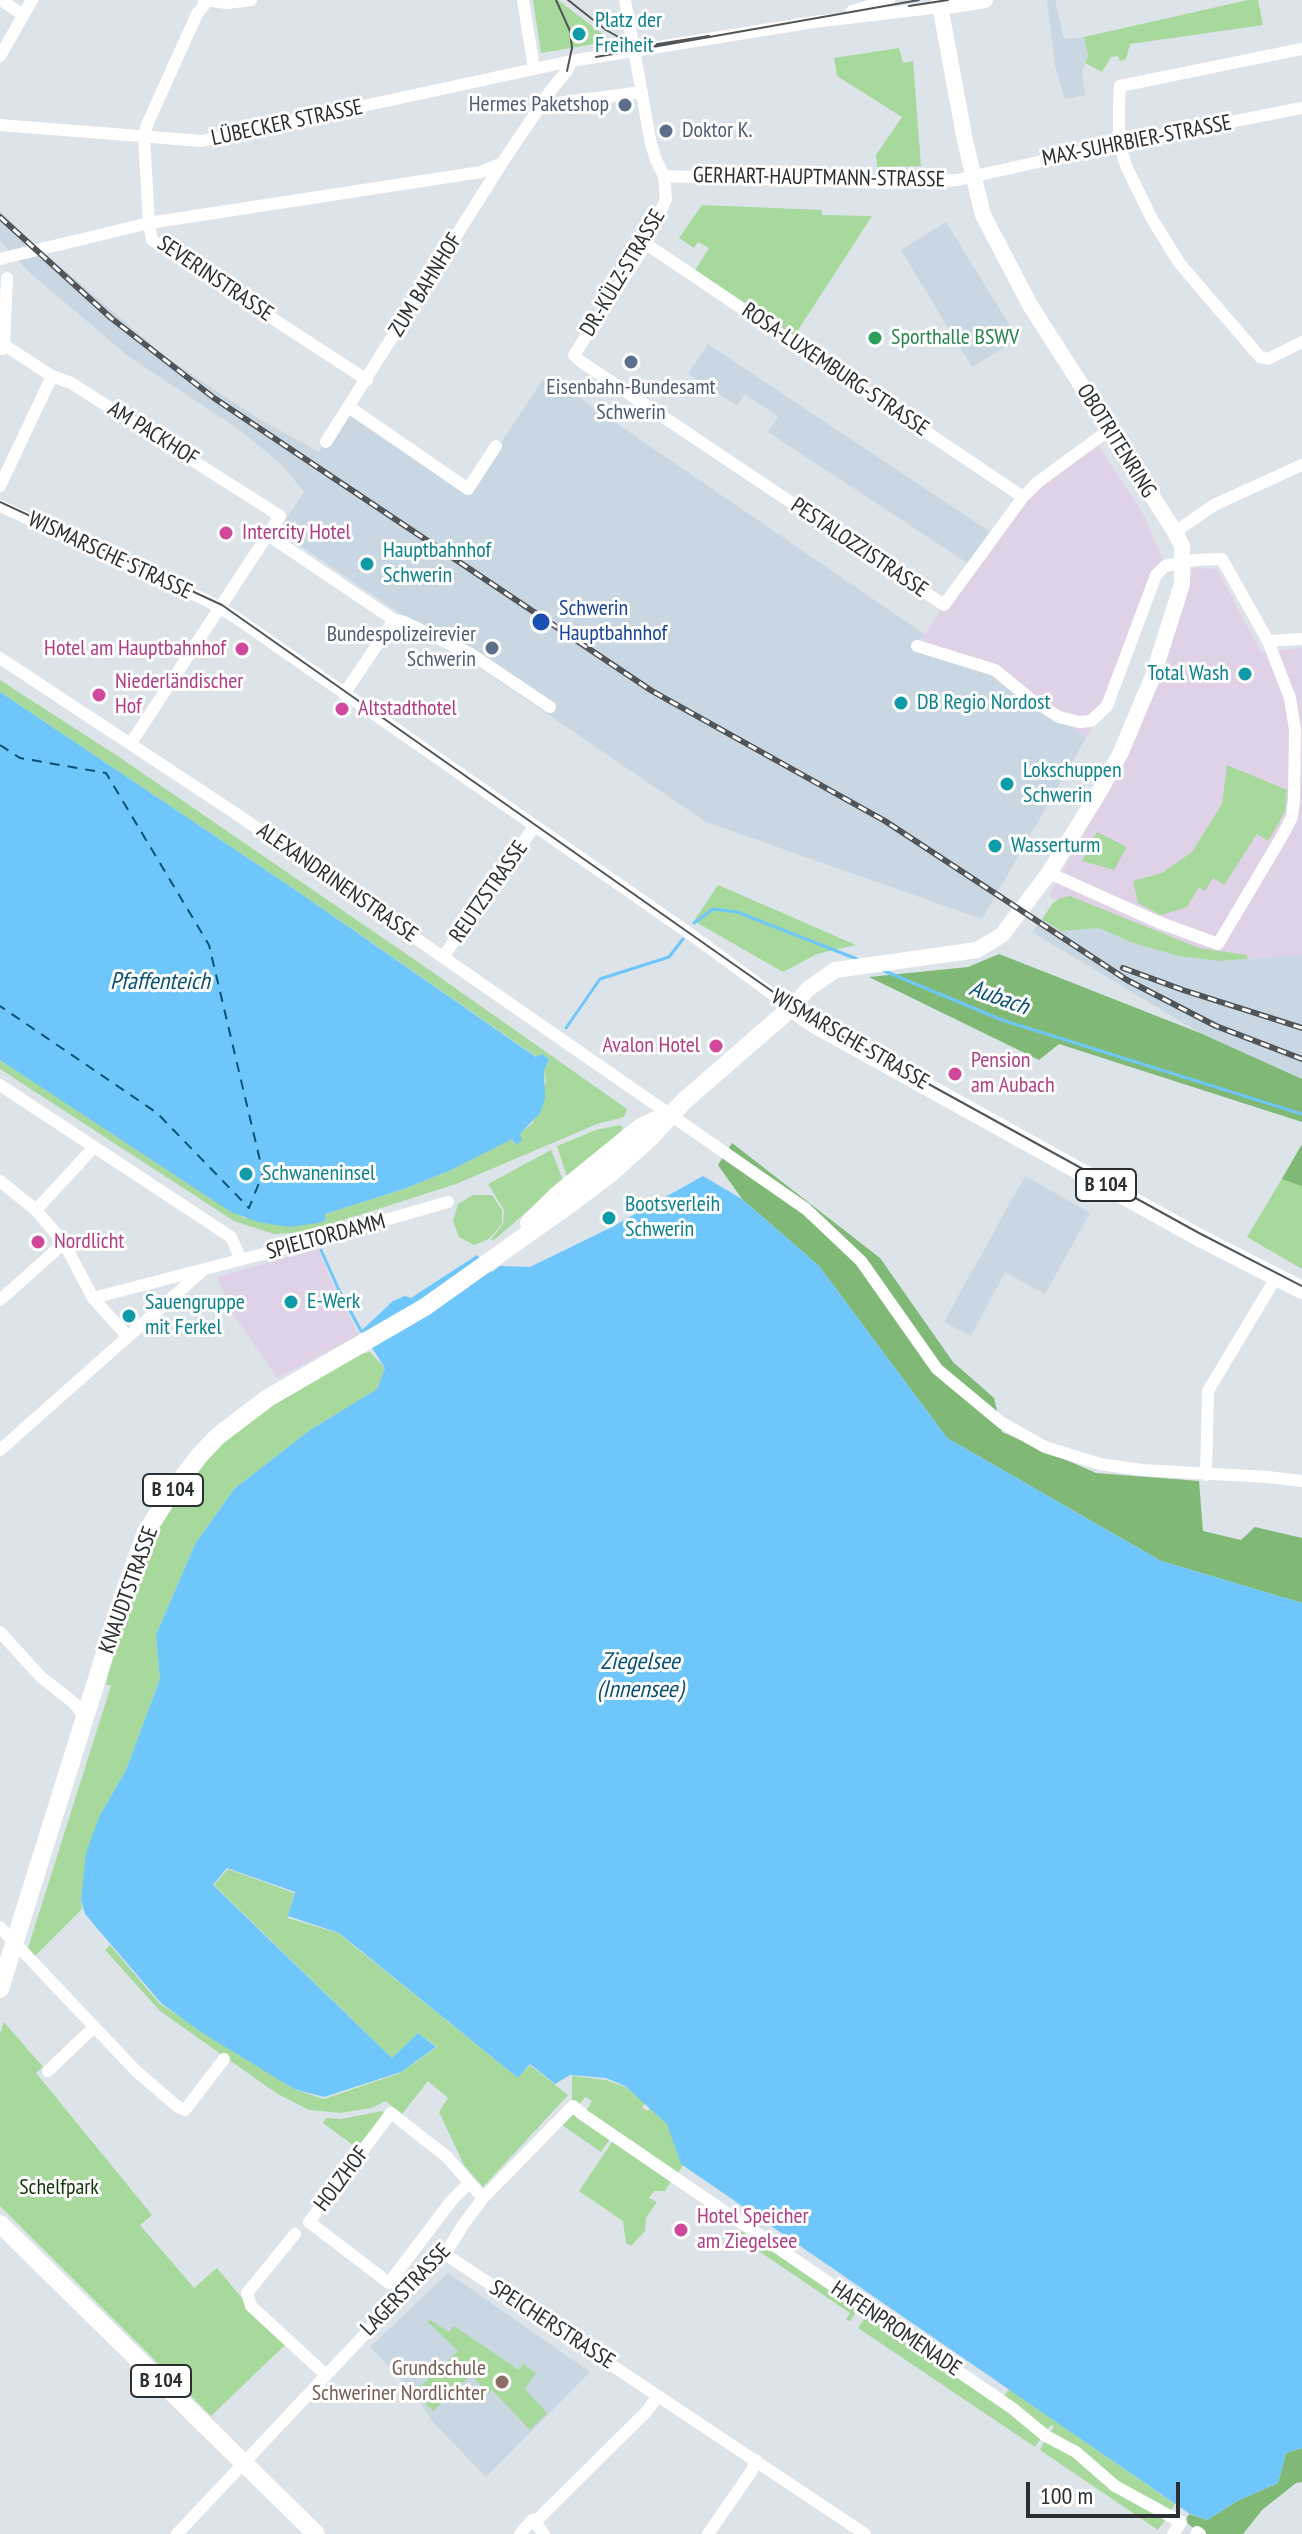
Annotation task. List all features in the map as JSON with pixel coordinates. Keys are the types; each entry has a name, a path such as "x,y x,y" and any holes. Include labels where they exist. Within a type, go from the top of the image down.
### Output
{"main road":[{"name":"B 104","path":"670,1114 791,1008"},
{"name":"WISMARSCHE STRASSE","path":"791,1008 814,1024 1198,1237 1302,1290"},
{"name":"KNAUDTSTRASSE","path":"0,1989 117,1613 146,1532 199,1456 242,1416 425,1307 611,1173 651,1137 670,1114"},
{"name":"B 104","path":"0,2224 316,2534"}],"street":[{"path":"1,0 23,15"},
{"path":"0,56 32,0"},
{"path":"206,1 251,0"},
{"path":"523,0 534,69"},
{"path":"625,0 634,50"},
{"path":"814,22 889,0"},
{"path":"814,22 939,3 985,0"},
{"name":"SEVERINSTRASSE","path":"206,1 197,14 144,137 152,240 367,380"},
{"name":"OBOTRITENRING","path":"791,1008 820,978 835,970 977,950 1002,935 1049,873 1121,752 1153,676 1182,584 1182,546 1175,532 1006,264 983,215 939,3"},
{"name":"LÜBECKER STRASSE","path":"0,125 202,141 571,61 814,22"},
{"path":"1302,49 1120,86 1119,144 1138,193 1166,244 1260,357 1268,359 1302,342"},
{"name":"DR.-KÜLZ-STRASSE","path":"574,355 646,244 666,199 664,176 653,153 634,50"},
{"name":"ZUM BAHNHOF","path":"326,442 502,163 571,61"},
{"path":"558,103 642,92"},
{"name":"MAX-SUHRBIER-STRASSE","path":"973,177 1302,108"},
{"path":"5,258 149,223 481,172 502,163"},
{"name":"GERHART-HAUPTMANN-STRASSE","path":"664,176 899,183 973,177"},
{"name":"ROSA-LUXEMBURG-STRASSE","path":"646,244 1023,497"},
{"path":"2,349 7,278"},
{"name":"AM PACKHOF","path":"2,349 84,391 280,516 268,535"},
{"name":"PESTALOZZISTRASSE","path":"574,355 944,605 1023,497 1038,482 1109,430"},
{"path":"0,486 52,376"},
{"path":"349,407 468,489 496,446"},
{"path":"1175,532 1214,505 1302,465"},
{"name":"WISMARSCHE STRASSE","path":"0,506 220,608 791,1008"},
{"path":"131,743 268,535 394,620 471,654 550,707"},
{"path":"917,646 995,670 1029,698 1059,717 1079,722 1091,721 1107,706 1156,575 1165,566 1222,559 1268,641 1290,698 1295,730 1292,817 1218,944 1158,922 1049,873"},
{"path":"344,694 394,620"},
{"path":"1268,641 1302,639"},
{"name":"ALEXANDRINENSTRASSE","path":"0,658 131,743 817,1218 861,1261 937,1369 1002,1423 1045,1447 1075,1458 1142,1470 1302,1481"},
{"name":"REUTZSTRASSE","path":"443,957 534,827"},
{"path":"0,1085 231,1237 241,1260"},
{"path":"36,1210 94,1147"},
{"path":"0,1181 36,1210 64,1243 93,1298 127,1336"},
{"name":"SPIELTORDAMM","path":"93,1298 448,1202"},
{"path":"0,1300 64,1243"},
{"path":"0,1450 203,1270"},
{"path":"1206,1475 1208,1391 1277,1276"},
{"path":"0,1632 41,1677 74,1703 86,1719"},
{"path":"0,1927 136,2071 185,2110 224,2059"},
{"path":"48,2071 94,2027"},
{"name":"LAGERSTRASSE","path":"177,2534 412,2284 445,2254 483,2198 569,2109"},
{"name":"HAFENPROMENADE","path":"569,2109 582,2114 1012,2408 1046,2436 1076,2452 1115,2486 1181,2522 1173,2534"},
{"name":"HOLZHOF","path":"469,2183 452,2200 389,2283 309,2222 391,2113 447,2157 483,2198"},
{"path":"295,2234 247,2293 251,2306 326,2375"},
{"name":"SPEICHERSTRASSE","path":"445,2254 865,2534"},
{"path":"520,2534 646,2412 658,2396"},
{"path":"708,2534 756,2460"},
{"path":"538,2519 537,2525 544,2534"}],"shaded area":[{"path":"1047,0 1055,0 1064,39 1084,37 1088,56 1082,71 1085,95 1065,99 1055,65"},
{"path":"0,211 168,359 259,419 319,452 345,413 467,494 546,375 924,634 917,645 995,670 1086,738 982,919 706,822 305,549 279,530 304,492 282,465 237,428 128,356 29,272 0,241"},
{"path":"946,222 1018,339 972,367 901,250"},
{"path":"708,344 995,535 972,566 768,432 778,416 744,394 737,406 688,374"},
{"path":"1095,440 1145,517 1165,566 1107,706 1086,738 1059,717 917,646 1023,497"},
{"path":"1193,568 1217,569 1261,652 1302,648 1302,955 1219,961 1099,928 1049,895 1127,757 1163,671"},
{"path":"1042,919 1062,931 1099,928 1133,943 1178,956 1219,961 1302,955 1302,1079 1200,1033 1032,932"},
{"path":"1025,1176 1090,1213 1045,1294 1005,1272 971,1336 944,1322"},
{"path":"318,1249 359,1335 277,1378 231,1311 217,1277"},
{"name":"Grundschule Schweriner Nordlichter","path":"448,2273 590,2372 486,2477 432,2421 413,2392 370,2347"}],"green space":[{"path":"533,0 558,0 612,41 541,53"},
{"path":"1258,0 1263,25 1130,44 1126,59 1120,61 1118,56 1111,57 1102,72 1085,63 1088,56 1084,37"},
{"path":"899,48 903,63 913,61 921,166 877,167 876,155 902,117 837,76 834,58"},
{"path":"702,205 822,210 822,215 872,216 791,341 692,275 709,248 698,242 694,248 679,238"},
{"path":"0,680 119,757 431,971 627,1109 624,1117 597,1124 456,1184 306,1232 274,1234 234,1221 0,1069 0,1060 244,1218 325,1214 449,1171 512,1139 515,1144 519,1134 533,1123 546,1081 544,1071 549,1059 542,1054 537,1057 0,692"},
{"path":"1227,765 1287,790 1285,812 1268,841 1257,834 1224,885 1213,878 1205,891 1199,887 1187,907 1161,915 1138,903 1133,881 1162,873 1192,852 1222,804"},
{"path":"1097,832 1127,847 1114,870 1082,861"},
{"path":"718,885 856,945 817,954 783,972 694,921"},
{"path":"1070,896 1199,948 1247,955 1247,959 1219,961 1178,956 1133,943 1099,928 1062,931 1042,919 1053,903"},
{"path":"999,954 1200,1033 1302,1079 1302,1122 1059,1044 1039,1060 869,977 968,967"},
{"path":"620,1125 623,1128 621,1131 567,1177 557,1146 596,1130"},
{"path":"732,1143 880,1258 953,1362 994,1398 1002,1432 1096,1473 1199,1481 1203,1531 1241,1540 1255,1527 1302,1538 1302,1603 1161,1561 947,1438 819,1266 742,1199 718,1165"},
{"path":"1302,1144 1302,1186 1282,1179"},
{"path":"551,1150 563,1180 493,1241 491,1239 503,1224 504,1210 488,1184"},
{"path":"1299,1150 1302,1152 1302,1269 1247,1237"},
{"path":"473,1195 492,1195 502,1210 502,1224 489,1239 474,1245 459,1237 453,1221 458,1204"},
{"path":"370,1352 385,1368 377,1389 310,1430 234,1489 195,1544 156,1635 160,1679 126,1770 100,1815 81,1900 82,1909 34,1957 27,1951 111,1686 106,1684 114,1644 151,1539 187,1479 242,1422 356,1355"},
{"path":"228,1869 294,1893 288,1918 338,1933 518,2078 530,2065 568,2095 483,2187 464,2165 439,2112 448,2098 428,2081 402,2114 386,2101 371,2108 340,2113 309,2110 276,2093 160,2011 105,1950 110,1945 160,2004 294,2089 324,2099 400,2073 437,2047 418,2033 392,2058 214,1885"},
{"name":"Schelfpark","path":"4,2022 43,2067 36,2073 152,2215 140,2225 194,2288 217,2268 264,2325 286,2344 211,2416 0,2206 0,2034"},
{"path":"572,2076 606,2080 625,2087 646,2102 642,2107 647,2111 651,2107 667,2124 683,2165 677,2174 586,2111 592,2101 585,2097 578,2106 572,2101"},
{"path":"574,2112 611,2137 601,2152 562,2125"},
{"path":"385,2113 357,2148 323,2123 326,2118 341,2119"},
{"path":"614,2139 672,2180 665,2191 654,2191 649,2198 657,2202 646,2218 645,2231 631,2246 626,2243 623,2221 579,2191"},
{"path":"744,2228 854,2304 855,2314 850,2321 846,2320 850,2313 738,2237"},
{"path":"868,2314 1022,2420 1041,2438 1035,2447 858,2328"},
{"path":"430,2320 449,2332 454,2326 519,2370 523,2364 536,2373 525,2389 547,2413 530,2430 492,2390 488,2394 471,2375 433,2411 414,2392 458,2351 428,2322"},
{"path":"1009,2389 1175,2504 1170,2512 1115,2479 1076,2447 1050,2433 1054,2426 1051,2425 1046,2431 1003,2398"},
{"path":"1045,2440 1075,2455 1167,2517 1158,2530 1040,2450"},
{"path":"1302,2448 1302,2482 1296,2483 1262,2510 1243,2534 1200,2534 1185,2521 1189,2514 1207,2520 1237,2501 1278,2483 1286,2453"}],"water":[{"name":"Pfaffenteich","path":"0,692 297,891 536,1057 542,1054 549,1059 544,1071 545,1099 540,1113 520,1134 522,1140 516,1145 512,1139 449,1171 325,1214 325,1221 289,1227 258,1222 231,1212 0,1060"},
{"name":"Ziegelsee (Innensee)","path":"703,1176 742,1199 819,1266 947,1438 1161,1561 1302,1603 1302,2448 1286,2453 1278,2483 1237,2501 1207,2520 1190,2514 681,2164 667,2124 625,2086 606,2078 570,2075 555,2084 530,2064 518,2078 339,1933 288,1916 295,1892 227,1868 213,1885 392,2058 418,2033 436,2047 401,2072 324,2097 294,2089 201,2032 161,2003 85,1914 81,1900 86,1853 100,1815 126,1770 160,1679 156,1635 195,1544 234,1489 310,1430 377,1389 385,1368 361,1331 393,1301 405,1296 411,1298 477,1255 492,1272 500,1266 530,1267 610,1228"}],"waterway":[{"name":"Aubach","path":"694,923 713,909 737,912 857,959"},
{"name":"Aubach","path":"566,1028 600,979 669,957 683,939"},
{"name":"Aubach","path":"882,970 1002,1020 1302,1114"},
{"path":"321,1250 361,1331"}],"ferry route":[{"path":"0,745 20,758 106,773 209,945 263,1173 249,1208 157,1113 0,1006"}],"tram line":[{"path":"556,0 570,31 572,48 567,71"},
{"path":"568,0 606,30 633,45 645,46 709,36 596,57 919,0"},
{"path":"909,6 948,0"},
{"path":"0,502 222,605 816,1022 1199,1233 1302,1286"}],"railway":[{"path":"0,217 111,318 214,398 652,691 885,821 1127,980 1216,1026 1302,1059"},
{"path":"1123,968 1302,1028"}],"place":[{"name":"Platz der Freiheit","path":"579,34"},
{"name":"Hermes Paketshop","path":"625,105"},
{"name":"Doktor K.","path":"666,131"},
{"name":"Sporthalle BSWV","path":"875,338"},
{"name":"Eisenbahn-Bundesamt Schwerin","path":"631,362"},
{"name":"Intercity Hotel","path":"226,533"},
{"name":"Hauptbahnhof Schwerin","path":"367,564"},
{"name":"Schwerin Hauptbahnhof","path":"541,622"},
{"name":"Bundespolizeirevier Schwerin","path":"492,648"},
{"name":"Hotel am Hauptbahnhof","path":"242,649"},
{"name":"Total Wash","path":"1245,674"},
{"name":"Niederländischer Hof","path":"99,695"},
{"name":"DB Regio Nordost","path":"901,703"},
{"name":"Altstadthotel","path":"342,709"},
{"name":"Lokschuppen Schwerin","path":"1007,784"},
{"name":"Wasserturm","path":"995,846"},
{"name":"Avalon Hotel","path":"716,1046"},
{"name":"Pension am Aubach","path":"955,1074"},
{"name":"Schwaneninsel","path":"246,1174"},
{"name":"Bootsverleih Schwerin","path":"609,1218"},
{"name":"Nordlicht","path":"38,1242"},
{"name":"E-Werk","path":"291,1302"},
{"name":"Sauengruppe mit Ferkel","path":"129,1316"},
{"name":"Hotel Speicher am Ziegelsee","path":"681,2230"},
{"name":"Grundschule Schweriner Nordlichter","path":"502,2382"}]}
